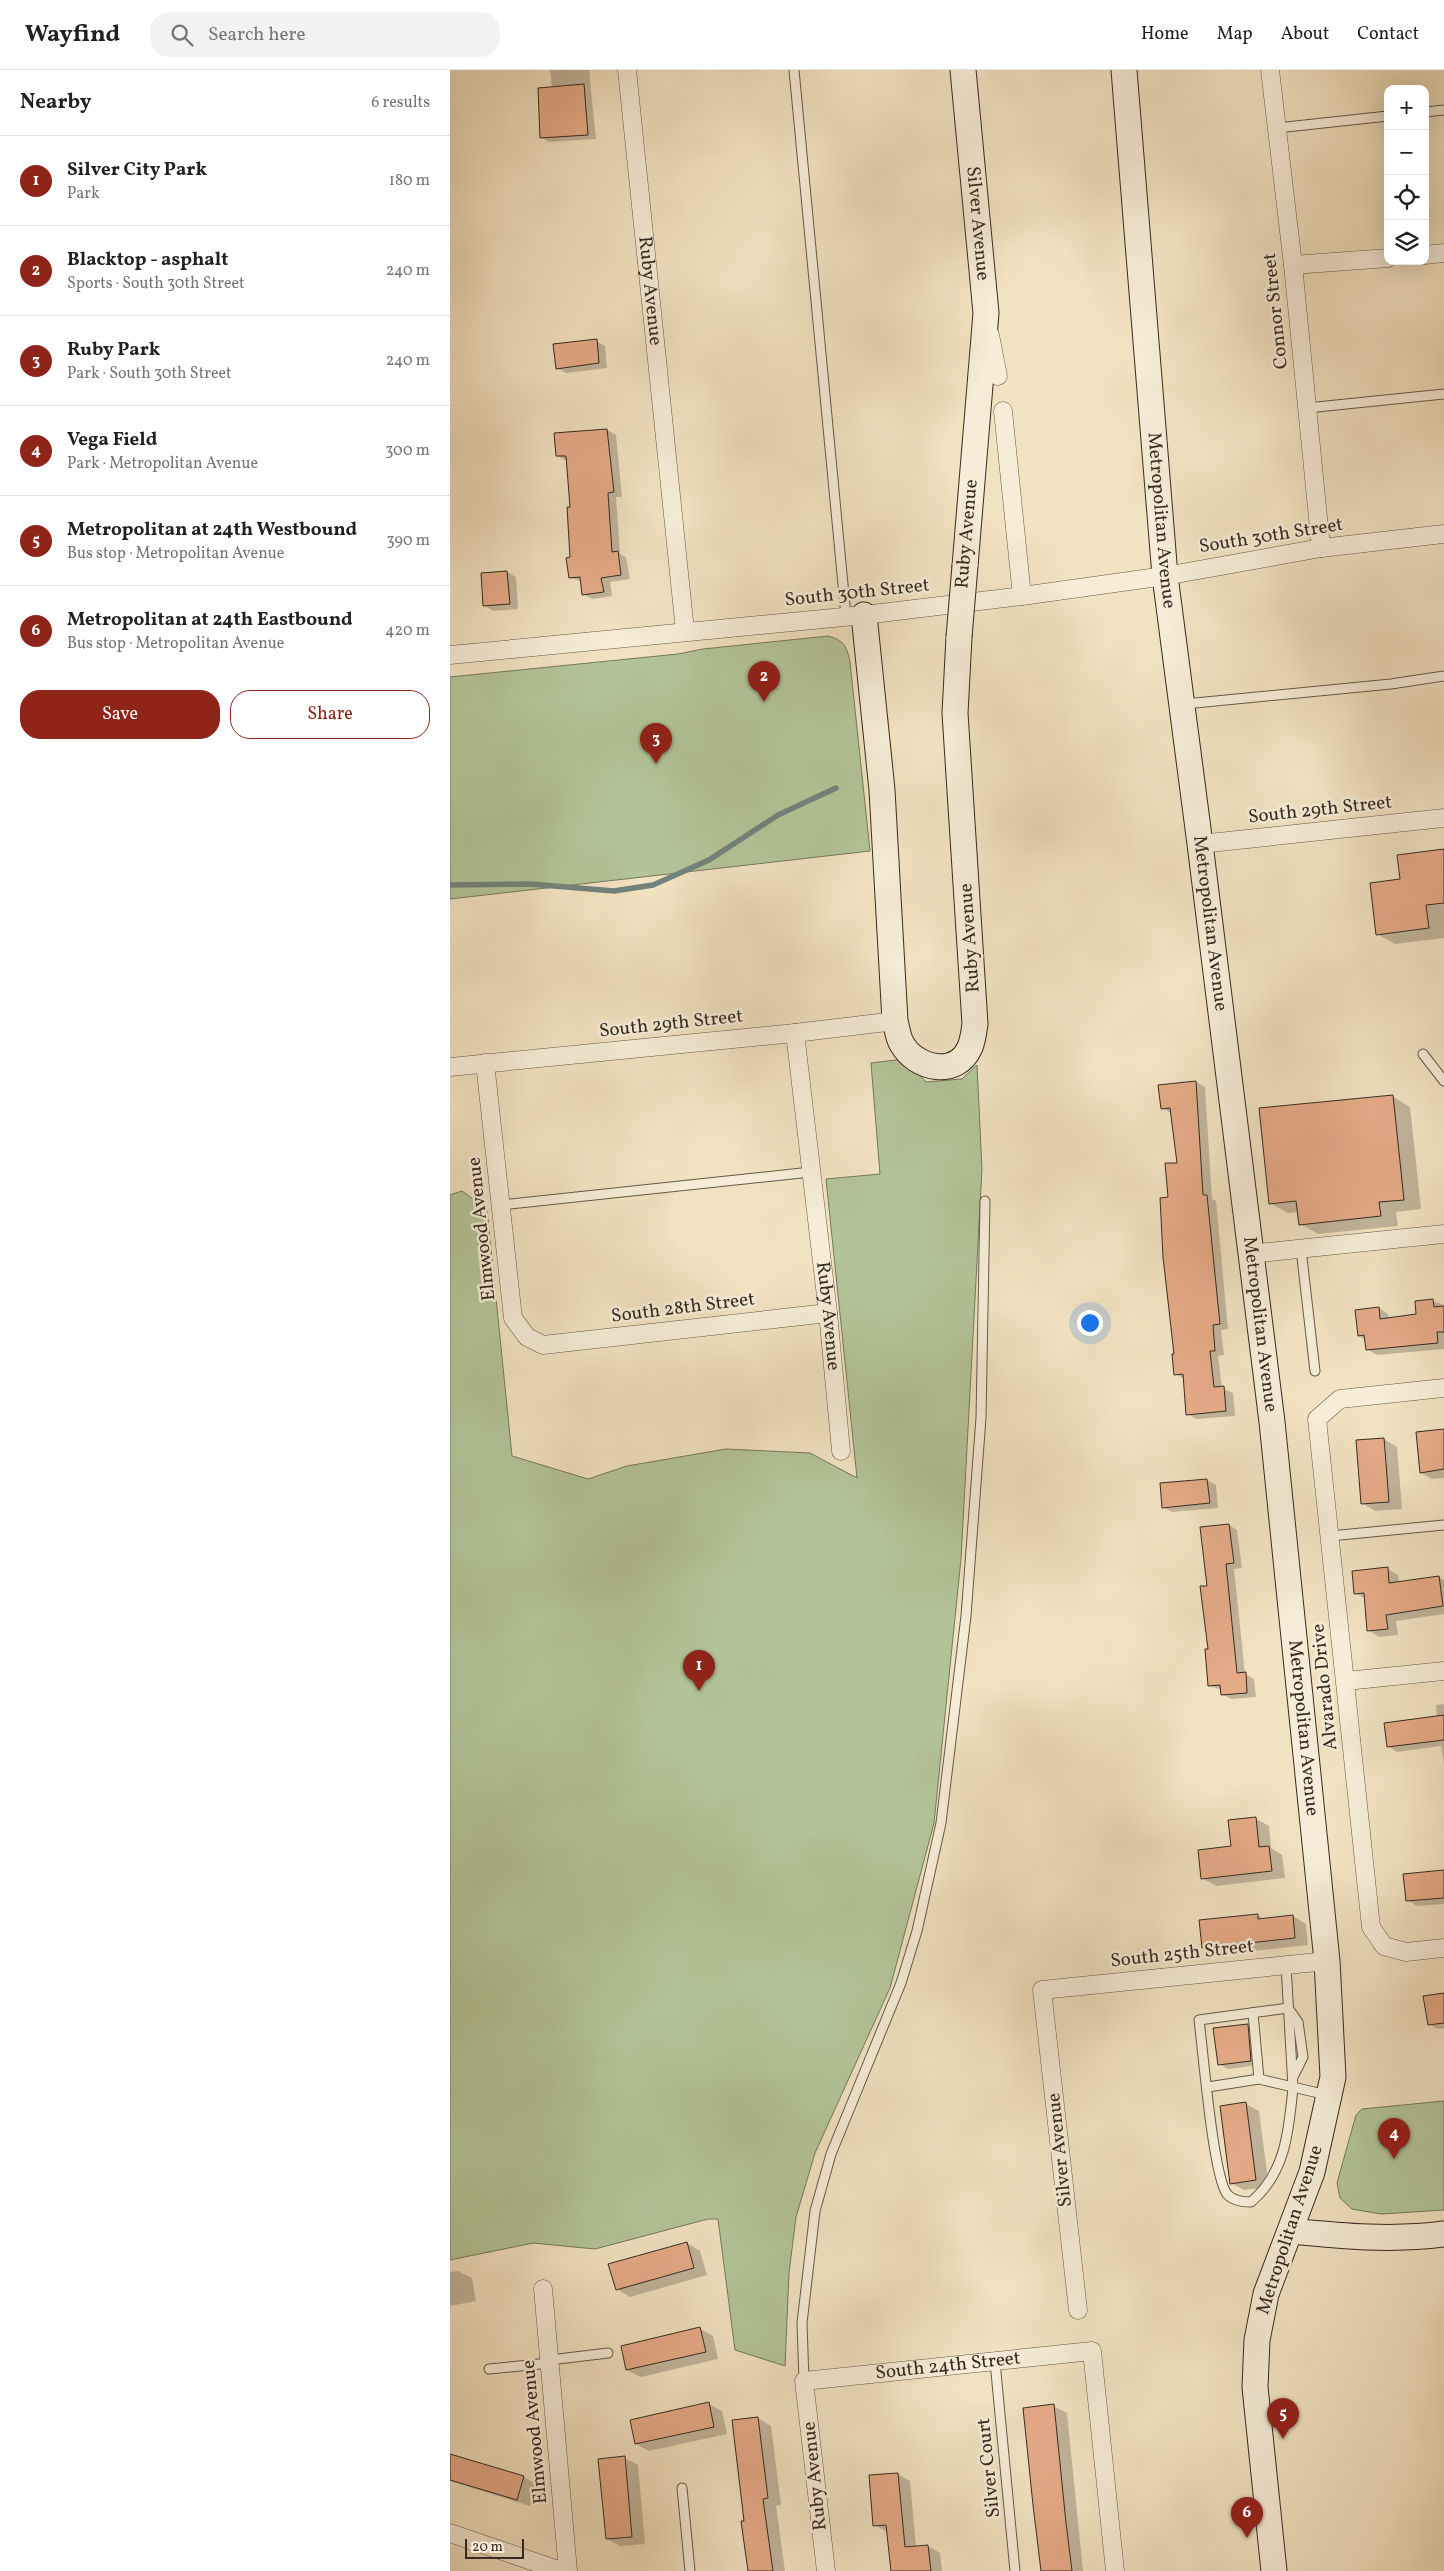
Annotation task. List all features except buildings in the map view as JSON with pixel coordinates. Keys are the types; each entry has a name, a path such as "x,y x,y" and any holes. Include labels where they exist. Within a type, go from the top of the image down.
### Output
{"main road":[{"name":"Silver Avenue","path":"963,70 986,313"},
{"name":"Metropolitan Avenue","path":"1124,70 1165,576 1200,844 1249,1254 1272,1422 1327,1961 1333,2077 1330,2096 1312,2172 1266,2294 1256,2340 1255,2387 1274,2571"},
{"name":"Ruby Avenue","path":"855,616 882,790 895,1021 902,1044 915,1059 934,1068 955,1064 970,1048 975,1024 955,713 959,637 986,313"},
{"path":"1290,2231 1359,2238 1396,2238 1444,2234"}],"street":[{"name":"Ruby Avenue","path":"627,70 685,631"},
{"name":"Connor Street","path":"1270,70 1293,265 1321,548"},
{"path":"1429,255 1444,253"},
{"path":"1293,265 1384,258"},
{"name":"Silver Avenue","path":"986,313 998,376"},
{"path":"1002,411 1022,596"},
{"name":"South 30th Street","path":"450,655 855,616 1022,596 1165,576 1321,548 1444,534"},
{"name":"South 29th Street","path":"1200,844 1444,818"},
{"name":"South 29th Street","path":"450,1067 795,1033 895,1021"},
{"name":"Ruby Avenue","path":"795,1033 828,1312 841,1451"},
{"name":"Elmwood Avenue","path":"485,1063 513,1318 527,1337 544,1345"},
{"path":"1249,1254 1444,1234"},
{"name":"South 28th Street","path":"544,1345 828,1312"},
{"name":"Alvarado Drive","path":"1444,1388 1340,1399 1317,1419 1371,1927 1384,1946 1406,1952 1444,1948"},
{"path":"1346,1682 1444,1671"},
{"name":"South 25th Street","path":"1042,1990 1327,1961"},
{"name":"Silver Avenue","path":"1042,1990 1078,2310"},
{"name":"Elmwood Avenue","path":"543,2289 568,2571"},
{"name":"South 24th Street","path":"804,2381 1092,2351 1115,2571"},
{"name":"Ruby Avenue","path":"804,2381 826,2571"},
{"path":"450,2533 561,2571"}],"lane":[{"path":"794,70 855,616"},
{"path":"1429,112 1444,110"},
{"path":"1276,128 1384,116"},
{"path":"1307,408 1444,394"},
{"path":"1182,705 1391,684 1444,676"},
{"path":"1423,1054 1444,1081"},
{"path":"501,1206 811,1172"},
{"path":"804,2381 802,2323 815,2211 831,2154 901,1983 917,1931 941,1824 966,1616 982,1418 985,1201"},
{"path":"1301,1249 1315,1371"},
{"path":"1330,1536 1444,1525"},
{"path":"1286,1965 1294,2087 1288,2138 1277,2170 1259,2196 1251,2202 1237,2201 1228,2195 1222,2186 1199,2020 1288,2008"},
{"path":"1253,2013 1259,2079"},
{"path":"1208,2087 1259,2079 1330,2096"},
{"path":"489,2369 608,2353"},
{"name":"Silver Court","path":"995,2362 1016,2571"},
{"path":"682,2488 690,2571"}],"green space":[{"path":"828,636 844,645 850,662 870,851 450,899 450,677 678,654 703,649"},
{"path":"904,1059 926,1082 962,1079 977,1065 982,1169 961,1559 934,1823 890,1988 815,2153 796,2217 789,2273 785,2366 735,2350 718,2219 708,2219 595,2249 533,2243 450,2260 450,1195 462,1191 487,1209 512,1456 588,1479 627,1466 726,1449 810,1453 857,1478 826,1179 880,1174 871,1063"},
{"path":"1444,2101 1444,2210 1381,2214 1352,2209 1340,2198 1337,2183 1356,2115 1362,2109"}],"waterway":[{"path":"450,885 530,884 614,891 653,885 709,860 778,815 836,788"}],"place":[{"name":"Blacktop - asphalt","path":"764,702"},
{"name":"Ruby Park","path":"656,764"},
{"name":"Silver City Park","path":"699,1691"},
{"name":"Vega Field","path":"1394,2159"},
{"name":"Metropolitan at 24th Westbound","path":"1283,2439"},
{"name":"Metropolitan at 24th Eastbound","path":"1247,2538"}]}
